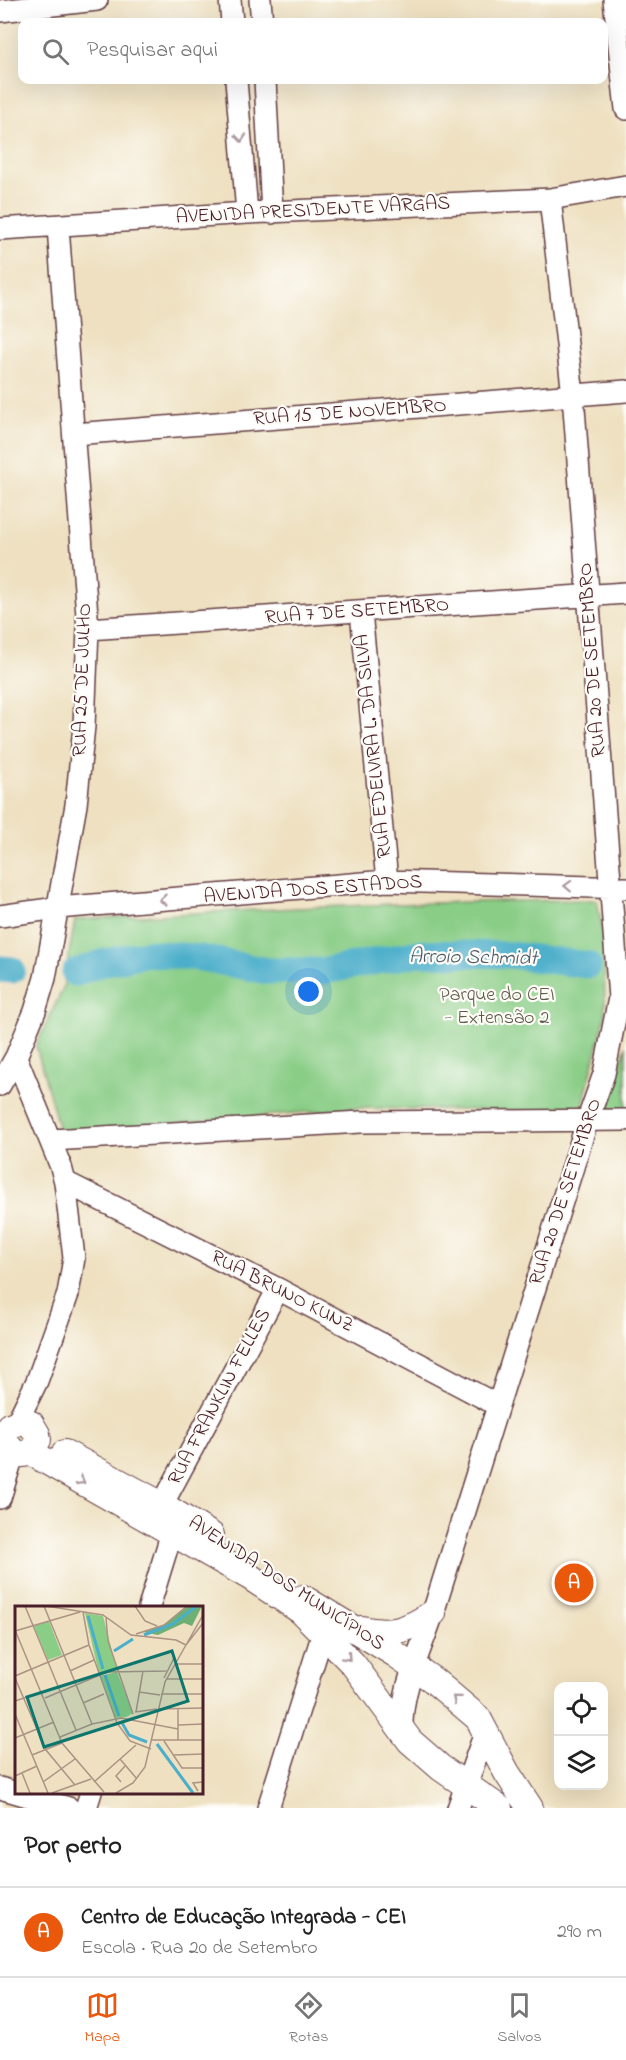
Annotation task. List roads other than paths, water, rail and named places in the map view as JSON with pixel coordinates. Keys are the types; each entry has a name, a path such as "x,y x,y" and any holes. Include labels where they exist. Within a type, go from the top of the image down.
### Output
{"main road":[{"name":"AVENIDA DOS MUNICÍPIOS","path":"16,1439 240,1554 301,1597 424,1674 478,1718 507,1773 530,1808"},
{"name":"AVENIDA DOS MUNICÍPIOS","path":"171,1518 301,1611 353,1664 410,1741 458,1789 499,1808"},
{"path":"352,1628 374,1632 398,1632 413,1626 433,1613"}],"street":[{"path":"0,10 97,0"},
{"path":"230,0 232,18"},
{"path":"260,0 262,18"},
{"path":"615,0 626,109"},
{"path":"236,84 247,213"},
{"path":"265,84 272,213"},
{"name":"AVENIDA PRESIDENTE VARGAS","path":"0,229 247,213 550,199 626,186"},
{"name":"RUA 20 DE SETEMBRO","path":"424,1674 429,1658 429,1635 433,1613 497,1405 604,1074 618,998 618,888 588,596 573,395 550,199"},
{"name":"RUA 25 DE JULHO","path":"0,1085 16,1057 35,1011 45,978 76,805 84,726 88,629 58,227"},
{"name":"RUA 15 DE NOVEMBRO","path":"74,434 626,391"},
{"name":"RUA 7 DE SETEMBRO","path":"88,629 626,593"},
{"name":"RUA EDELVIRA L. DA SILVA","path":"361,612 387,881"},
{"name":"AVENIDA DOS ESTADOS","path":"0,916 57,908 387,881 618,888"},
{"path":"0,1498 16,1439 68,1294 74,1258 65,1182 51,1140 16,1057"},
{"path":"51,1140 361,1122 626,1120"},
{"name":"RUA BRUNO KUNZ","path":"65,1182 278,1289 497,1405"},
{"name":"RUA FRANKLIN FELLES","path":"148,1606 171,1518 278,1289"},
{"path":"268,1808 323,1633"},
{"path":"402,1728 403,1703 424,1674"},
{"path":"443,1808 458,1789 482,1741 484,1728"},
{"path":"0,1788 15,1792"},
{"path":"17,1793 69,1808"},
{"path":"86,1808 90,1793"}],"waterway":[{"name":"Arroio Schmidt","path":"75,973 102,963 148,953 201,958 267,971 324,971 420,953 510,955 588,965"},
{"name":"Arroio Schmidt","path":"0,969 12,970"}],"place":[{"name":"Centro de Educação Integrada - CEI","path":"574,1583"}],"park label":[{"name":"Parque do CEI - Extensão 2","path":"497,1006"}]}
